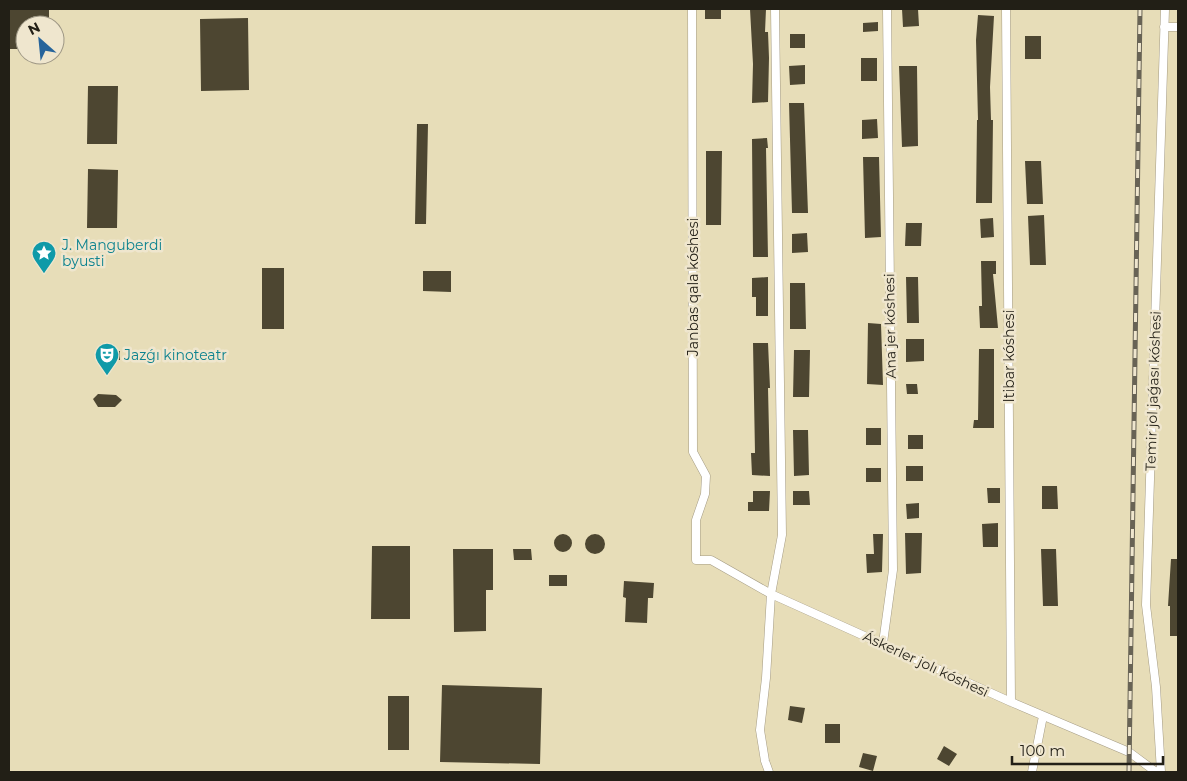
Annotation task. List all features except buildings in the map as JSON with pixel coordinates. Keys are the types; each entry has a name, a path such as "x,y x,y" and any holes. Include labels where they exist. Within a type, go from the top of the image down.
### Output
{"street":[{"name":"Janbas qala kóshesi","path":"692,9 693,452 706,476 705,494 696,520 696,560"},
{"path":"770,772 765,761 760,730 766,678 771,594 782,535 774,9"},
{"name":"Ana jer kóshesi","path":"883,643 893,570 887,9"},
{"name":"Itibar kóshesi","path":"1006,9 1011,702"},
{"name":"Temir jol jaǵası kóshesi","path":"1161,772 1156,687 1146,605 1165,9"},
{"path":"1164,27 1178,27"},
{"name":"Áskerler jolı kóshesi","path":"696,560 711,560 771,594 1011,702 1130,752 1156,772"},
{"path":"1032,772 1043,716"}],"sand":[{"path":"9,9 1178,9 1178,772 9,772"}],"railway":[{"path":"1129,772 1140,9"}],"place":[{"name":"J. Manguberdi byusti","path":"44,274"},
{"name":"Jazǵı kinoteatr","path":"107,376"}]}
